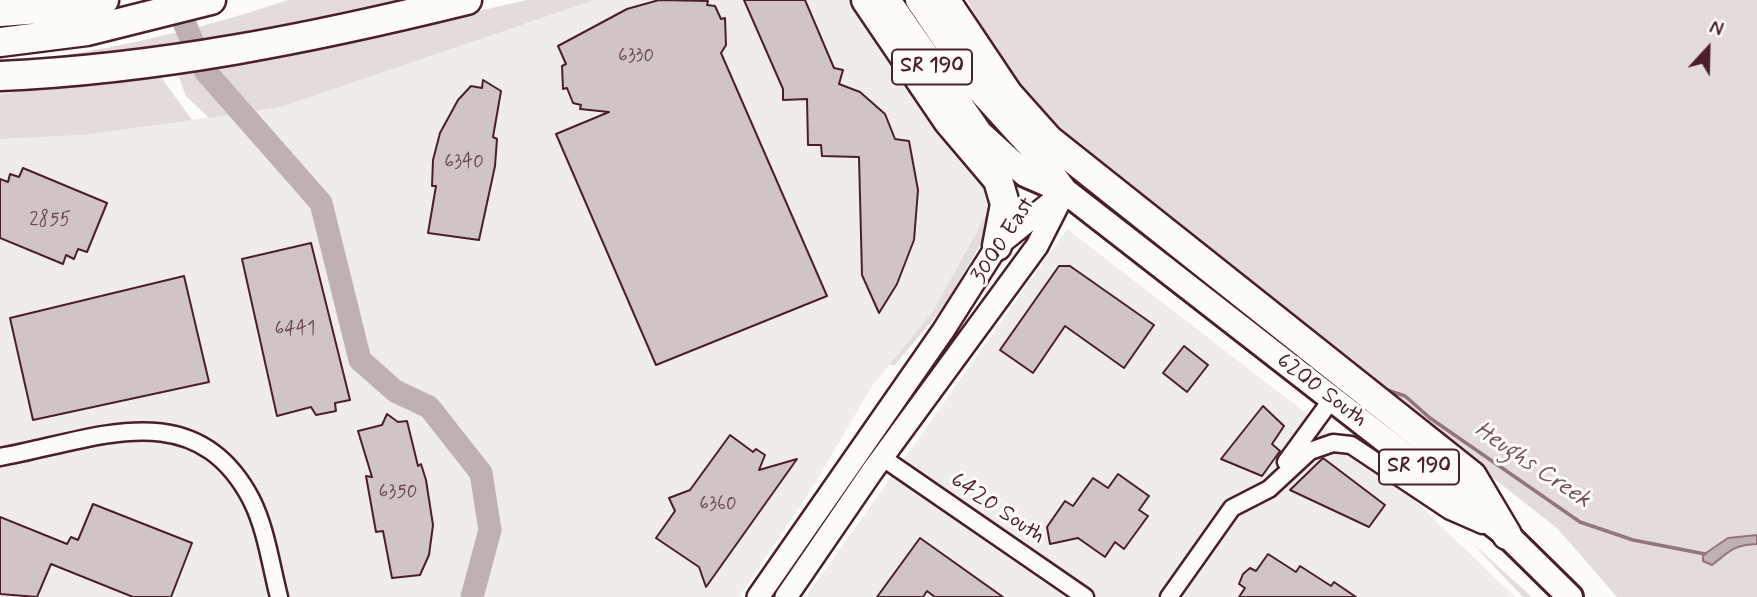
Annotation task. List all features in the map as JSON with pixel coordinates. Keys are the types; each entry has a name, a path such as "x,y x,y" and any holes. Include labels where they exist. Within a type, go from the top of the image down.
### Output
{"highway":[{"path":"0,12 90,12 211,0"},
{"path":"0,76 95,70 235,50 347,30 467,0"},
{"path":"866,0 948,121 998,180 1005,204 998,246"},
{"path":"945,0 1008,94 1049,140 1472,476 1507,535"},
{"path":"0,42 90,12"}],"main road":[{"name":"6200 South","path":"888,0 980,133 1025,174 1065,191 1507,535 1570,597"},
{"name":"6200 South","path":"918,0 979,90 1038,155 1065,191"},
{"path":"980,133 1003,167 1014,194 1013,214 998,246"},
{"name":"3000 East","path":"758,597 943,331 998,246 1065,191"},
{"name":"3000 East","path":"786,597 1037,246 1065,191"}],"street":[{"path":"1269,489 1332,399"},
{"path":"0,457 139,429 168,433 195,442 217,455 237,476 252,501 279,597"},
{"path":"1169,597 1232,508 1269,489 1310,451 1333,443 1351,445 1450,511 1507,535"},
{"name":"6420 South","path":"883,458 1085,597"}],"shaded area":[{"path":"288,0 415,0 209,38 0,65 146,40"},
{"path":"527,0 595,0 281,107 209,118 186,96 176,70 422,24"},
{"path":"595,0 856,0 992,204 933,311 872,386 814,485 739,597 0,597 0,139 84,135 281,107"},
{"path":"856,0 995,188 997,217 942,309 894,366 890,364 933,311 992,204"},
{"path":"967,0 1757,0 1757,597 1617,597 1557,528 1053,135 1010,76"},
{"path":"158,73 192,120 84,135 0,139 0,94"},
{"path":"1067,229 1394,481 1515,597 806,597"},
{"path":"1757,535 1757,544 1737,547 1712,565 1703,561 1703,555 1728,538"},
{"path":"1472,543 1532,597 1523,597"}],"building":[{"path":"659,0 708,1 707,5 715,6 721,19 725,18 726,45 721,53 827,296 656,365 556,134 609,112 580,109 581,105 573,103 567,88 563,89 562,66 566,64 558,46 627,9"},
{"path":"744,0 805,0 834,68 843,70 839,84 860,92 885,114 895,139 909,141 918,190 914,240 897,284 879,313 862,275 859,157 822,156 821,145 808,145 807,99 783,100 783,89"},
{"path":"483,80 501,91 493,137 497,139 495,166 479,240 428,233 436,186 432,186 433,160 440,133 458,100 471,86 482,88"},
{"path":"23,168 107,203 87,252 78,249 74,259 66,255 63,264 0,238 0,179 8,182 10,174 19,177"},
{"path":"311,243 350,400 335,403 336,411 316,415 311,407 277,416 242,259"},
{"path":"1059,266 1070,266 1154,325 1124,368 1065,326 1033,373 1000,350"},
{"path":"184,276 209,382 33,420 10,318"},
{"path":"1184,346 1208,365 1187,392 1163,373"},
{"path":"1263,406 1284,426 1272,444 1280,451 1262,476 1221,459"},
{"path":"387,414 398,422 407,421 418,466 421,464 426,480 433,525 429,555 420,575 392,578 383,531 376,532 366,476 372,477 358,431 382,425"},
{"path":"730,435 753,452 756,449 765,455 759,470 797,459 706,587 699,567 656,538 675,511 669,498 690,490"},
{"path":"1323,458 1385,505 1369,527 1290,490"},
{"path":"1118,474 1149,496 1139,510 1148,516 1124,549 1115,542 1105,557 1078,538 1050,544 1047,527 1065,501 1073,506 1093,478 1108,488"},
{"path":"93,504 192,543 171,597 133,597 51,564 37,597 0,594 0,517 67,544 71,537 78,540"},
{"path":"920,538 1003,597 935,597 927,591 923,597 877,597"},
{"path":"1268,554 1296,572 1300,566 1331,586 1334,582 1356,597 1239,597 1245,588 1239,584 1243,574 1250,568 1256,571"}],"waterway":[{"path":"174,0 206,72 321,203 360,360 395,391 429,407 481,473 490,530 472,597"},
{"name":"Heughs Creek","path":"1381,388 1405,396 1430,418 1580,522 1633,540 1705,554"}]}
